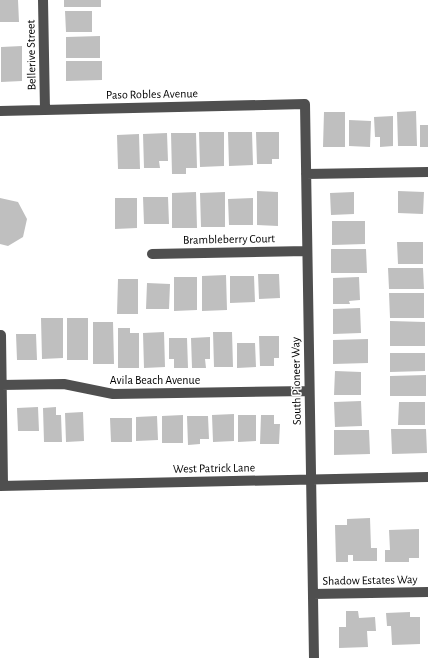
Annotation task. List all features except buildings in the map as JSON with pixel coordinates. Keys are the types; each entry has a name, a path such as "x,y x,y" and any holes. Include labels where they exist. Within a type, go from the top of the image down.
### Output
{"street":[{"name":"Bellerive Street","path":"43,0 45,110"},
{"name":"Paso Robles Avenue","path":"0,111 304,104"},
{"name":"South Pioneer Way","path":"304,104 314,658"},
{"path":"306,174 428,172"},
{"name":"Brambleberry Court","path":"152,254 307,251"},
{"path":"0,335 2,486"},
{"name":"Avila Beach Avenue","path":"1,385 64,384 113,394 309,392"},
{"name":"West Patrick Lane","path":"2,486 428,477"},
{"name":"Shadow Estates Way","path":"313,594 428,592"}]}
